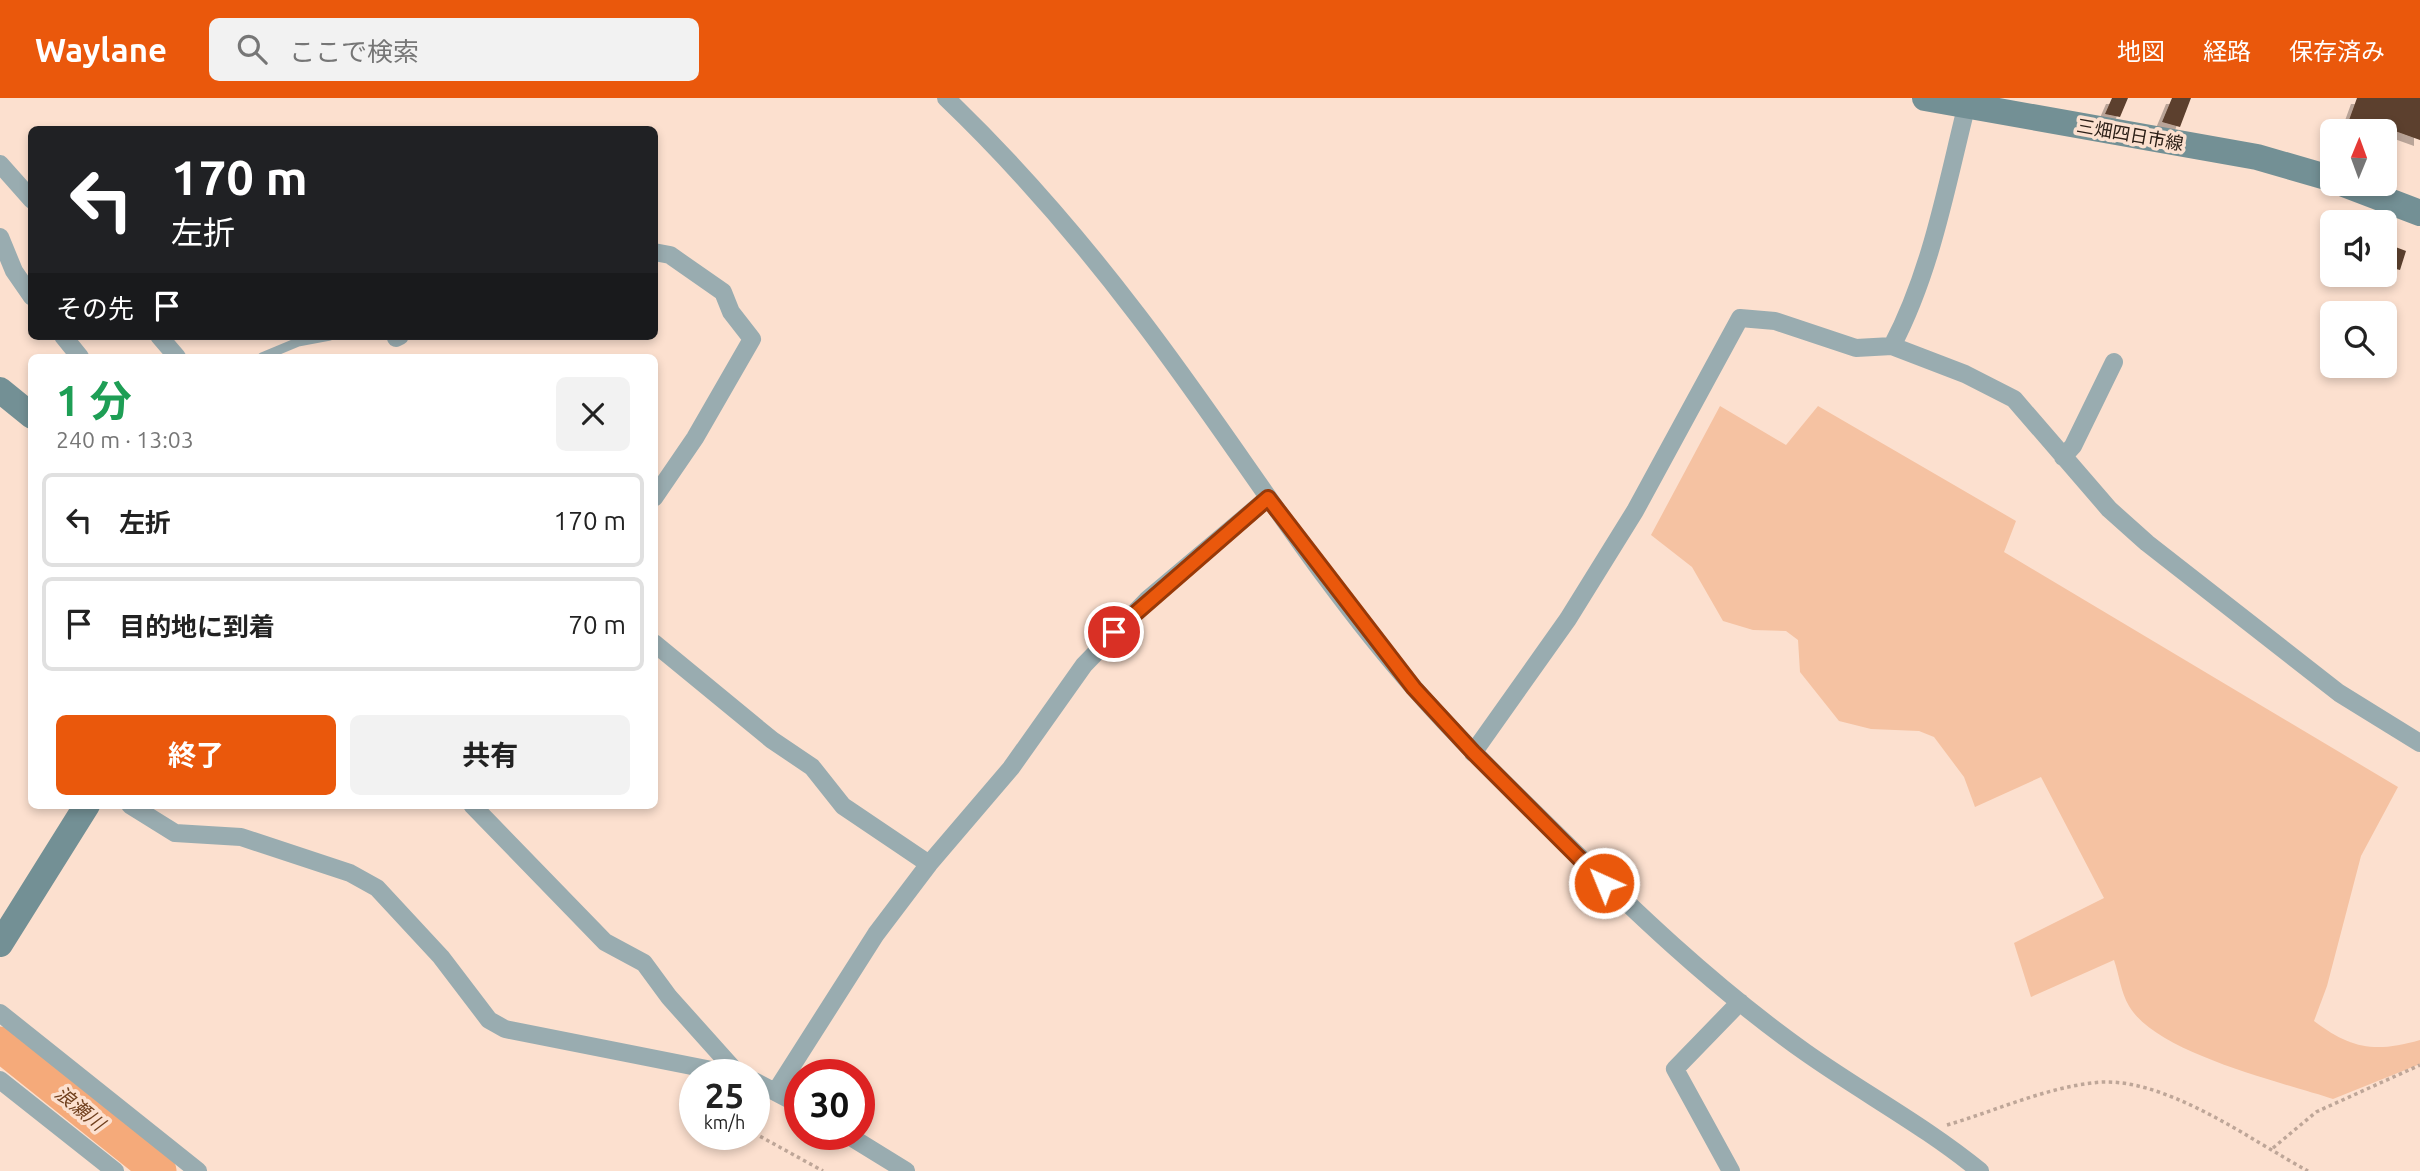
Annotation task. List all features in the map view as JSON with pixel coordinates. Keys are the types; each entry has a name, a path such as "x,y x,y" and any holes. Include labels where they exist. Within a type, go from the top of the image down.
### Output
{"main road":[{"name":"三畑四日市線","path":"1945,102 2009,106 2257,157 2320,175"},
{"path":"2372,196 2420,216"},
{"path":"0,390 28,413"},
{"path":"0,944 84,809"}],"street":[{"path":"946,98 1039,193 1127,301 1268,498 1386,654 1473,752 1640,918 1740,1002 1807,1053 1928,1131 1980,1171"},
{"path":"1892,346 1905,321 1928,256 1945,102"},
{"path":"0,164 28,196"},
{"path":"0,237 14,271 28,292"},
{"path":"658,253 670,255 723,292 731,312 752,339 695,438 658,492"},
{"path":"1473,752 1575,609 1635,510 1740,318 1775,321 1856,348 1892,346 1965,374 2014,400 2109,509 2147,543 2339,693 2420,743"},
{"path":"66,340 78,354"},
{"path":"162,340 174,354"},
{"path":"2063,457 2073,446 2114,362"},
{"path":"776,1091 876,934 929,864 1004,778 1065,690 1114,632 1268,498"},
{"path":"658,646 772,740 812,767 843,806 929,864"},
{"path":"136,809 175,833 241,837 350,873 377,888 441,957 489,1020 505,1029 679,1063"},
{"path":"476,809 605,942 644,962 669,997 725,1059"},
{"path":"1731,1171 1675,1069 1740,1002"},
{"path":"0,1013 198,1171"},
{"path":"0,1080 115,1171"},
{"path":"770,1088 784,1096"},
{"path":"872,1150 906,1171"}],"lane":[{"path":"269,354 309,340"}],"path":[{"path":"2273,1148 2316,1112 2420,1065"},
{"path":"1928,1131 2034,1097 2080,1085 2108,1082 2174,1098 2273,1148 2308,1171"},
{"path":"770,1142 823,1171"}],"shaded area":[{"path":"1720,406 1786,445 1818,406 2016,521 2004,552 2398,787 2361,856 2327,986 2314,1021 2340,1038 2364,1046 2390,1046 2420,1040 2420,1064 2333,1099 2222,1064 2165,1038 2143,1023 2126,1001 2114,960 2031,997 2014,943 2104,898 2041,777 1975,807 1964,777 1934,737 1919,731 1871,729 1839,721 1800,672 1798,640 1786,631 1753,630 1723,621 1692,567 1651,535"}],"building":[{"path":"2112,98 2128,98 2120,117 2105,114"},
{"path":"2172,98 2191,98 2180,127 2162,122"},
{"path":"2357,98 2420,98 2420,140 2398,132 2398,119 2349,119"},
{"path":"2397,248 2406,251 2400,270 2397,269"}],"waterway":[{"name":"浪瀬川","path":"0,1044 159,1171"}],"route":[{"path":"1114,632 1147,600 1268,498 1414,688 1473,752 1604,883"}]}
